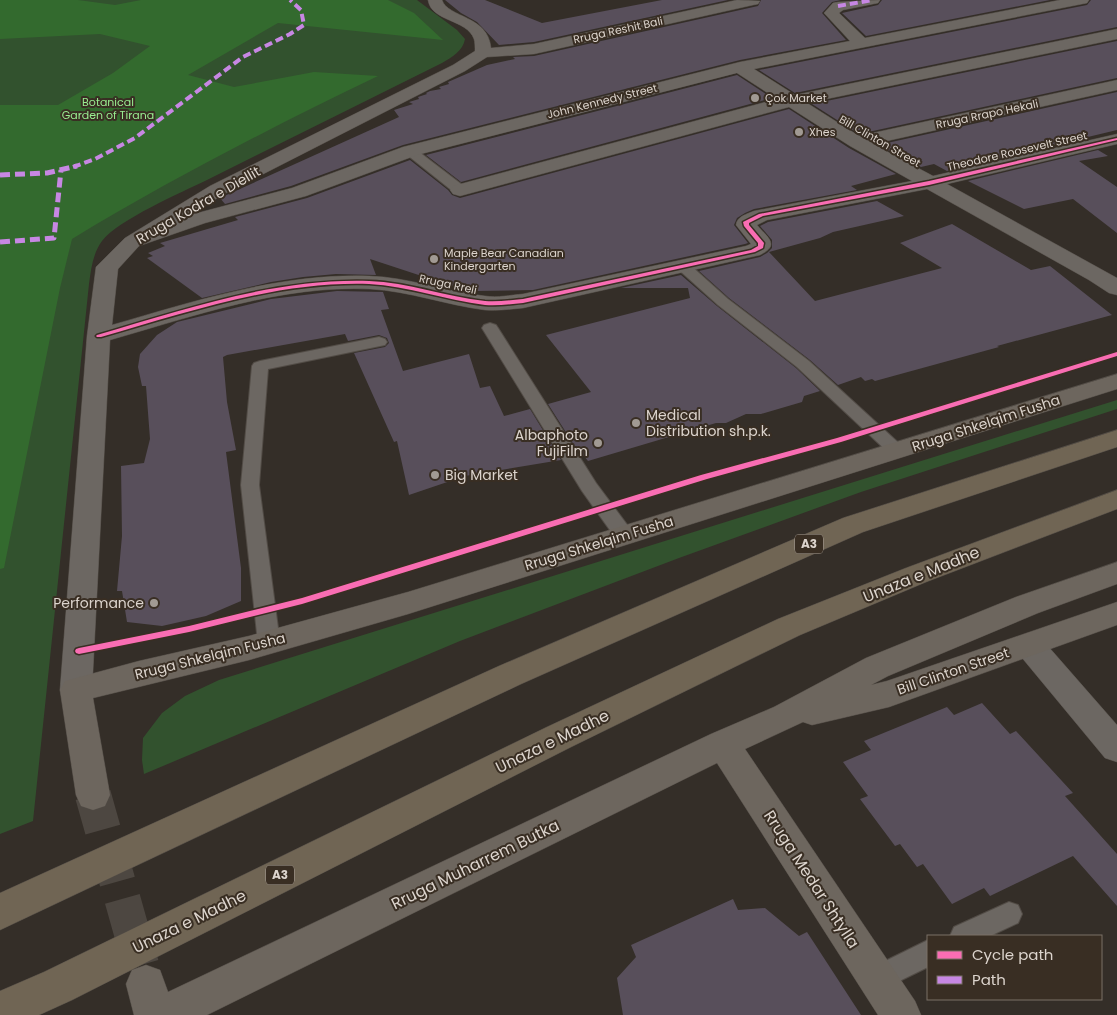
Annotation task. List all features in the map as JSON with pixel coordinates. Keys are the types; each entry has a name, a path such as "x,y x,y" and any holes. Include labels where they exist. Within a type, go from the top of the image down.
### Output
{"highway":[{"name":"A3","path":"0,912 510,675 852,525 1117,438"},
{"name":"Unaza e Madhe","path":"0,1012 58,986 559,737 789,627 1117,499"}],"main road":[{"name":"Rruga Shkelqim Fusha","path":"76,690 139,673 269,643 408,603 1117,381"},
{"path":"786,716 876,667 1117,572"},
{"name":"Bill Clinton Street","path":"786,716 827,709 889,694 1117,613"},
{"name":"Rruga Kodra e Diellit","path":"76,690 93,795"},
{"name":"Rruga Muharrem Butka","path":"155,1005 786,716"},
{"name":"Rruga Medar Shtylla","path":"723,744 901,1015"}],"street":[{"path":"435,0 440,9 470,25 482,38 483,53"},
{"path":"861,43 831,13 838,6 873,0"},
{"name":"John Kennedy Street","path":"132,242 198,219 299,192 410,150 740,67 1082,0"},
{"name":"Rruga Reshit Bali","path":"483,53 534,49 753,1"},
{"path":"460,190 656,138 762,107 1117,34"},
{"name":"Rruga Kodra e Diellit","path":"76,690 99,336 107,267 132,242 218,190 459,68 483,53"},
{"name":"Bill Clinton Street","path":"740,67 856,142 929,183 1107,272 1117,288"},
{"name":"Rruga Rrapo Hekali","path":"856,142 1117,85"},
{"name":"Theodore Roosevelt Street","path":"746,222 748,219 777,211 929,183 1117,139"},
{"name":"Rruga Rreli","path":"99,336 223,301 315,284 356,282 385,284 463,299 501,303 524,300 684,267 758,249 761,243 746,225 746,222"},
{"path":"1029,645 1117,748"}],"lane":[{"path":"410,150 460,190"},
{"path":"684,267 723,302 803,364 897,451"},
{"path":"490,328 590,487 624,535"},
{"path":"269,643 250,485 260,366 379,342"},
{"path":"965,935 1010,914"},
{"path":"876,979 927,954"}],"green space":[{"name":"Botanical Garden of Tirana","path":"0,0 417,0 457,30 465,39 459,50 442,63 151,207 110,233 96,251 89,284 33,821 0,834"},
{"path":"0,0 78,0 115,5 141,0 388,0 414,13 443,40 278,23 188,75 234,87 314,72 378,76 223,154 147,195 72,239 60,288 4,568 0,569 0,105 58,105 113,73 150,46 100,34 0,39"},
{"path":"1117,400 1117,409 861,492 679,558 460,641 144,774 142,760 143,738 162,713 185,696 219,680"}],"building":[{"path":"445,0 485,0 542,23 662,0 728,0 534,42 499,45 477,22 461,13"},
{"path":"761,0 841,0 832,2 822,13 846,40 740,60 403,145 291,186 225,204 220,198 399,117 394,110 413,104 409,102 419,99 418,97 430,91 441,89 439,87 449,84 448,82 487,65 515,59 513,57 534,56 758,6"},
{"path":"882,0 1050,0 866,36 842,13 878,5"},
{"path":"1091,0 1117,0 1117,27 795,93 759,70 1087,5"},
{"path":"1117,41 1117,78 859,134 812,104"},
{"path":"737,75 772,98 461,182 426,155"},
{"path":"1117,92 1117,130 947,171 934,164 921,167 878,145"},
{"path":"789,109 849,148 896,174 851,186 857,190 754,209 745,213 737,218 734,225 748,243 745,244 533,290 475,291 446,284 370,259 376,275 336,274 303,277 271,282 202,298 147,258 153,256 148,253 165,246 160,243 238,220 235,217 307,198 410,160 452,195 460,198"},
{"path":"1098,150 1108,156 1079,161 1117,187 1117,233 1073,199 1024,209 968,181"},
{"path":"877,201 904,216 833,232 820,238 769,252 815,301 942,268 900,243 952,224 1031,270 1050,266 1112,315 875,381 872,379 865,381 861,377 838,385 810,360 729,298 699,271 760,257 767,253 772,248 772,240 760,226 768,222"},
{"path":"681,275 796,368 820,391 804,396 802,402 761,414 746,414 726,423 716,423 588,461 584,456 581,456 548,404 591,392 546,335 690,298 688,288 621,288"},
{"path":"337,291 383,292 389,309 381,310 403,371 469,354 480,388 490,386 504,416 530,409 561,460 465,476 409,495 397,441 394,442 354,353 385,347 389,343 387,338 379,335 348,341 345,334 227,355 223,357 227,402 236,450 226,452 241,568 241,601 206,616 162,626 127,622 122,591 117,591 122,536 121,466 144,463 150,439 146,386 142,386 138,367 140,354 157,335 177,322 271,299"},
{"path":"982,703 1010,734 1016,731 1073,793 1065,796 1117,854 1117,906 1073,856 990,896 984,888 952,904 923,864 917,867 900,844 895,846 860,799 868,796 843,762 871,750 864,741 947,707 954,715"},
{"path":"733,899 738,910 765,908 799,936 807,932 861,1015 623,1015 617,978 636,957 631,945"}],"tunnel":[{"path":"93,795 141,965"}],"marked path":[{"path":"0,175 40,174 75,167 116,149 135,138 243,57 304,25 301,10 290,0"},
{"path":"838,6 873,0"},
{"path":"0,242 54,238 61,170"}],"cycle path":[{"path":"99,336 193,309 258,293 323,284 372,282 470,301 486,303 523,301 753,251 761,247 761,243 746,225 746,222 761,215 929,183 1117,139"},
{"path":"79,651 189,629 302,601 704,477 839,440 1117,354"}],"place":[{"name":"Çok Market","path":"755,98"},
{"name":"Xhes","path":"799,132"},
{"name":"Maple Bear Canadian Kindergarten","path":"434,259"},
{"name":"Medical Distribution sh.p.k.","path":"636,423"},
{"name":"Albaphoto FujiFilm","path":"598,443"},
{"name":"Big Market","path":"435,475"},
{"name":"Performance","path":"154,603"}]}
